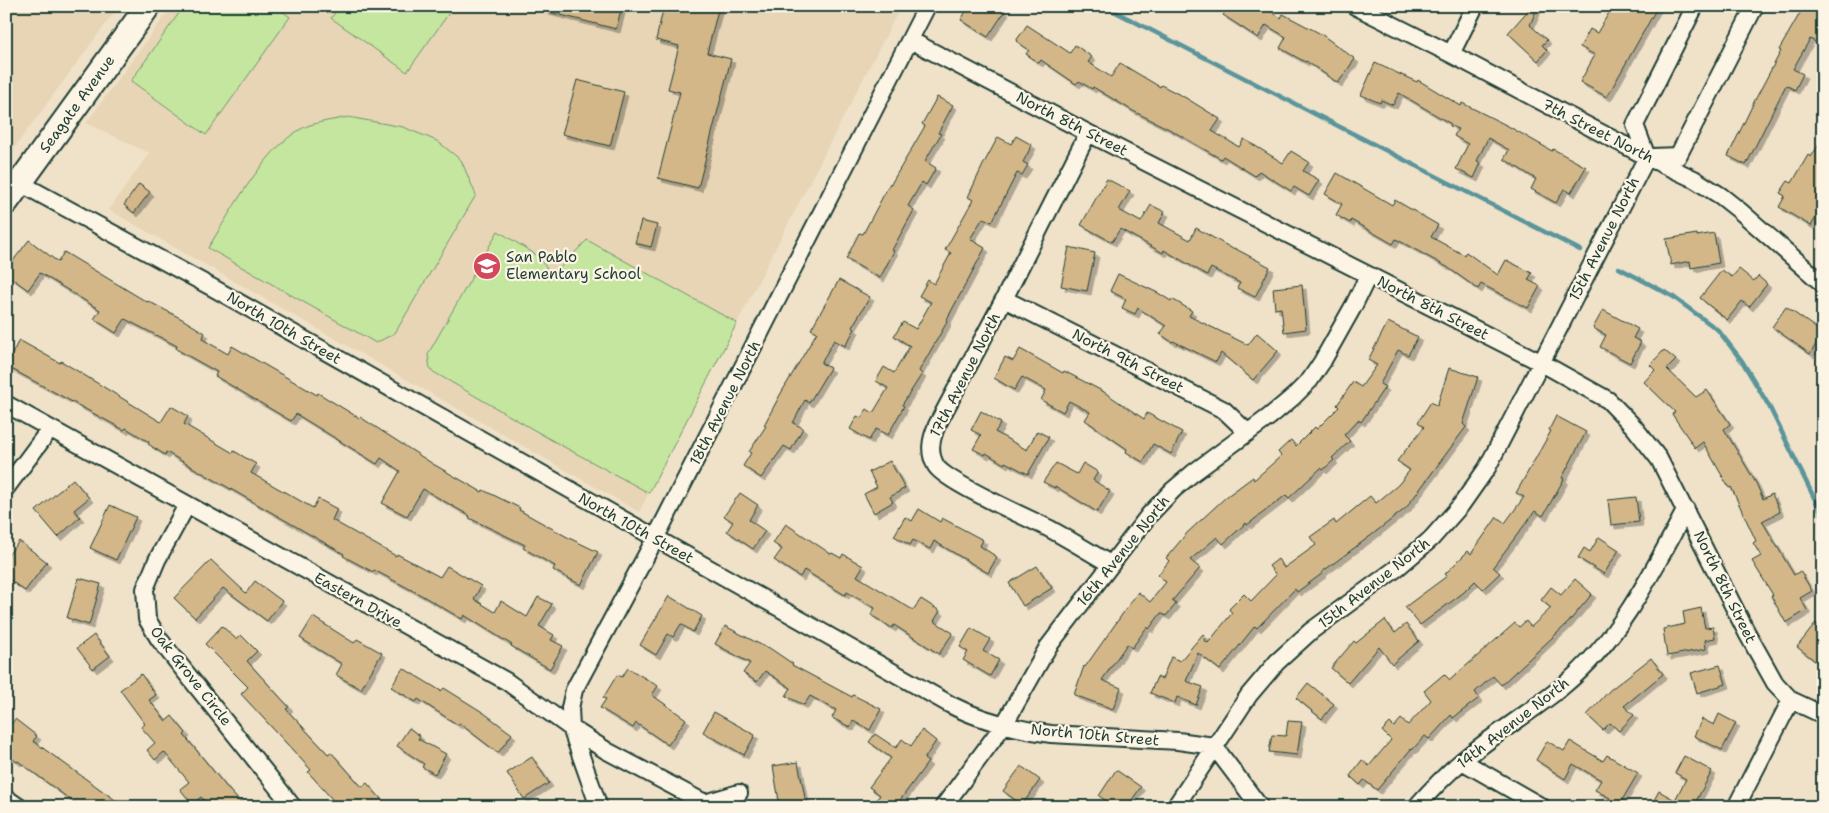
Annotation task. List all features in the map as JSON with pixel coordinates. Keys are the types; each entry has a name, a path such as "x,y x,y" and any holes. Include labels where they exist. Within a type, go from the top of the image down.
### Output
{"street":[{"name":"Seagate Avenue","path":"13,192 148,6"},
{"name":"18th Avenue North","path":"599,807 571,728 570,708 574,690 656,539 927,6"},
{"name":"7th Street North","path":"1355,6 1647,157 1694,179 1721,196 1823,284"},
{"path":"1451,54 1475,6"},
{"path":"1695,6 1635,125 1647,157 1678,156 1754,6"},
{"name":"North 8th Street","path":"910,40 1088,133 1540,362 1608,400 1634,427 1659,459 1765,667 1775,683 1791,700 1823,715"},
{"name":"17th Avenue North","path":"1088,133 937,425 932,437 931,454 937,468 954,481 1052,530 1110,564"},
{"name":"15th Avenue North","path":"1175,807 1249,696 1277,662 1311,631 1397,568 1431,539 1461,505 1487,468 1647,157"},
{"name":"North 10th Street","path":"13,192 215,289 975,717 1051,734 1178,741 1214,746"},
{"name":"16th Avenue North","path":"943,807 1005,724 1048,647 1149,515 1173,490 1293,397 1310,380 1354,305 1368,276"},
{"name":"North 9th Street","path":"1004,298 1224,410 1246,432"},
{"name":"Eastern Drive","path":"6,404 506,681 571,728 704,805"},
{"path":"6,488 50,429"},
{"name":"Oak Grove Circle","path":"187,505 157,560 145,589 147,619 159,639 293,807"},
{"name":"14th Avenue North","path":"1416,807 1462,761 1563,686 1593,656 1619,626 1640,594 1686,509"},
{"path":"1736,807 1791,700"},
{"path":"1214,746 1260,807"},
{"path":"1462,761 1542,807"},
{"path":"704,805 739,793"},
{"path":"6,798 19,807"}],"shaded area":[{"path":"6,6 119,6 6,159"},
{"name":"San Pablo Elementary School","path":"172,6 901,6 639,512 109,210 149,153 86,123"}],"green space":[{"path":"184,6 276,6 290,17 206,135 131,81"},
{"path":"340,6 454,6 407,72 331,18"},
{"path":"348,117 403,127 437,141 461,160 476,195 395,333 376,343 208,248 252,178 280,145 295,133 310,125"},
{"path":"498,231 538,256 552,276 587,240 737,323 649,493 555,442 430,370 428,354"}],"building":[{"path":"546,6 622,6 616,29 545,11"},
{"path":"664,6 719,6 707,53 731,59 698,188 658,178 680,92 668,89 679,46 656,40"},
{"path":"969,6 997,6 1005,11 988,37 961,20"},
{"path":"1229,6 1263,6 1281,18 1283,14 1321,34 1355,59 1338,83 1306,61 1280,48 1286,37 1266,25 1258,38 1223,15"},
{"path":"1532,6 1538,6 1530,25 1547,40 1542,45 1547,50 1538,61 1508,33"},
{"path":"1613,6 1658,6 1607,97 1580,82 1595,55 1580,47 1590,29 1597,33"},
{"path":"1804,6 1823,6 1817,19 1821,21 1817,28 1823,31 1823,46 1810,39 1793,69 1803,74 1795,90 1786,85 1746,165 1728,156 1781,51 1779,50"},
{"path":"1027,25 1070,53 1075,45 1092,57 1088,62 1111,77 1120,63 1160,87 1161,85 1186,98 1220,119 1212,131 1239,147 1244,139 1283,163 1291,151 1309,162 1303,171 1319,180 1309,196 1294,187 1291,191 1259,171 1255,176 1223,156 1221,159 1093,87 1092,89 1079,81 1076,84 1041,60 1039,63 1026,54 1029,50 1016,41"},
{"path":"1375,63 1417,82 1418,80 1461,106 1462,103 1586,167 1571,193 1564,189 1556,203 1531,189 1536,179 1504,159 1509,150 1488,138 1477,161 1481,163 1474,178 1456,169 1468,144 1454,136 1458,129 1450,126 1451,124 1399,93 1393,105 1381,100 1380,103 1361,95"},
{"path":"577,80 624,92 610,146 562,134"},
{"path":"937,97 953,105 938,133 941,134 925,161 936,168 926,185 922,182 908,206 914,210 892,250 894,251 880,278 846,259 859,233 863,234 890,183 925,126 922,124"},
{"path":"1016,136 1032,145 1023,162 1028,165 1022,175 1017,173 992,222 983,218 970,239 985,248 947,322 919,371 922,374 902,405 904,406 888,435 876,429 869,440 850,429 857,416 861,418 867,409 873,413 888,388 876,381 884,367 894,373 910,346 894,336 903,322 916,329 931,302 919,296 928,280 934,284 951,253 945,250 973,200 968,197 983,165 998,137 1011,144"},
{"path":"1823,138 1823,205 1811,226 1779,207 1785,196 1780,193 1788,181 1792,183 1808,155 1811,157"},
{"path":"1337,173 1392,205 1395,200 1438,225 1431,237 1464,255 1466,252 1498,275 1506,260 1532,273 1528,280 1540,286 1528,308 1481,284 1478,289 1447,267 1396,239 1393,244 1351,220 1350,223 1336,215 1342,204 1325,194"},
{"path":"1107,179 1130,191 1119,210 1141,222 1151,205 1165,212 1159,223 1190,240 1196,228 1270,267 1255,297 1237,288 1240,283 1211,268 1207,275 1164,250 1163,253 1120,229 1112,242 1081,225"},
{"path":"139,184 150,192 134,213 124,205"},
{"path":"641,221 657,225 651,247 635,243"},
{"path":"1714,233 1719,263 1691,268 1690,261 1671,265 1666,239"},
{"path":"29,240 58,262 64,252 147,302 182,319 205,333 202,339 228,354 232,346 317,395 318,393 360,417 433,464 482,492 483,490 520,508 519,510 598,552 581,585 553,570 555,566 523,548 525,545 469,518 470,516 423,489 407,516 382,503 400,471 381,458 377,464 296,414 291,421 215,376 217,372 176,349 177,346 125,319 116,333 94,319 100,310 40,273 28,290 6,274 6,270"},
{"path":"1069,247 1095,253 1087,291 1061,286"},
{"path":"1739,269 1754,281 1758,276 1767,284 1749,307 1742,301 1727,320 1700,298 1722,270 1732,277"},
{"path":"1118,274 1171,301 1172,299 1192,311 1189,316 1248,345 1257,333 1278,351 1253,380 1221,353 1216,362 1172,342 1160,334 1166,326 1138,308 1135,314 1122,308 1126,299 1110,291"},
{"path":"839,280 870,297 852,327 855,329 845,346 834,340 821,363 830,368 809,403 805,400 793,423 803,428 791,450 784,446 761,478 743,466 751,453 749,452 766,426 764,425 780,395 817,332 811,329"},
{"path":"1302,285 1306,329 1284,332 1281,308 1275,309 1273,288"},
{"path":"1786,307 1823,333 1810,354 1772,327"},
{"path":"1603,310 1638,329 1633,338 1641,342 1630,363 1600,347 1606,335 1593,328"},
{"path":"1388,322 1418,337 1408,355 1398,350 1380,384 1385,387 1361,422 1358,420 1344,435 1350,441 1332,458 1334,460 1323,470 1321,468 1289,498 1286,495 1247,525 1246,523 1223,544 1217,537 1190,560 1200,568 1172,601 1176,604 1166,616 1161,613 1149,629 1147,627 1132,648 1127,644 1102,680 1121,688 1113,709 1074,695 1084,666 1138,592 1150,602 1166,582 1158,575 1169,561 1166,558 1187,533 1226,497 1253,477 1254,480 1281,456 1278,452 1291,440 1296,446 1315,427 1317,429 1339,407 1337,405 1353,382 1361,387 1377,365 1368,360"},
{"path":"19,340 60,363 61,361 161,422 171,406 188,416 184,424 233,453 234,451 256,464 251,473 313,508 318,499 337,509 332,520 396,556 397,554 440,577 447,566 481,586 474,599 495,612 501,601 527,617 538,597 552,604 539,626 554,635 551,640 563,646 550,669 464,615 462,619 374,570 373,572 343,556 344,554 166,452 165,455 148,444 149,442 126,428 124,430 6,366"},
{"path":"1020,349 1063,373 1064,371 1104,392 1144,419 1147,413 1182,432 1171,454 1153,444 1143,462 1126,452 1127,449 1085,420 1090,412 1069,401 1063,412 1041,400 1046,390 1022,377 1014,390 994,378 1005,357 1013,361"},
{"path":"1664,350 1676,360 1667,369 1696,397 1707,390 1730,424 1724,429 1756,483 1763,499 1772,494 1780,512 1762,521 1794,575 1800,571 1812,591 1800,598 1807,610 1786,623 1771,596 1773,595 1752,561 1761,556 1753,543 1756,541 1731,487 1729,488 1703,442 1695,448 1672,414 1675,412 1644,382 1655,370 1650,365"},
{"path":"1449,368 1478,377 1463,424 1466,427 1406,508 1297,592 1295,589 1257,628 1255,626 1220,670 1198,653 1186,681 1203,687 1196,705 1177,697 1175,703 1150,693 1157,677 1162,679 1171,657 1180,661 1203,634 1205,636 1204,640 1208,643 1232,613 1229,609 1244,594 1251,601 1276,575 1269,566 1278,559 1284,568 1316,545 1310,537 1334,520 1336,524 1370,496 1376,503 1398,485 1410,470 1397,461 1424,427 1418,422 1431,402 1437,406"},
{"path":"981,411 1001,423 995,432 1027,450 1037,431 1049,437 1028,474 1005,462 1004,464 986,453 985,455 973,449 981,435 971,430"},
{"path":"1556,416 1586,432 1562,478 1564,479 1543,516 1535,511 1493,567 1500,573 1483,589 1475,581 1463,593 1420,625 1405,607 1447,576 1445,574 1468,551 1471,554 1497,517 1505,523 1524,497 1516,493 1551,431 1549,430"},
{"path":"890,461 905,488 890,497 893,502 874,513 864,494 877,487 869,472"},
{"path":"1056,463 1077,474 1083,463 1098,472 1093,480 1110,491 1097,512 1055,486 1055,488 1043,482"},
{"path":"73,479 89,498 74,510 80,517 58,537 36,511"},
{"path":"740,493 758,505 749,520 765,531 753,549 727,531 733,522 724,516"},
{"path":"1636,497 1639,522 1611,525 1608,500"},
{"path":"110,505 136,517 116,560 90,548"},
{"path":"919,509 940,522 942,518 983,540 980,546 997,557 988,573 934,541 930,549 913,540 910,545 894,536 905,517 912,521"},
{"path":"786,524 831,554 841,558 843,554 863,566 857,576 913,610 921,599 940,611 934,621 953,633 939,654 894,625 892,628 871,615 875,608 847,592 845,595 804,570 800,577 774,560 782,549 773,543"},
{"path":"1599,537 1619,550 1604,574 1578,558 1584,548 1590,552"},
{"path":"19,541 47,562 25,591 6,577 6,558"},
{"path":"211,560 246,593 255,581 282,601 267,621 223,588 195,618 174,598"},
{"path":"1037,566 1052,588 1023,606 1009,583"},
{"path":"79,578 101,584 89,625 67,618"},
{"path":"1575,579 1592,594 1568,623 1501,685 1493,676 1475,692 1479,698 1453,718 1451,715 1429,739 1425,736 1411,749 1377,790 1364,780 1360,785 1350,776 1362,760 1369,766 1391,740 1382,731 1390,723 1394,727 1401,719 1408,725 1431,700 1424,691 1444,674 1450,680 1515,623 1519,627 1526,621 1531,627 1551,608 1541,600 1551,587 1561,595"},
{"path":"669,596 702,616 693,632 681,624 673,637 668,634 656,655 640,645"},
{"path":"1701,608 1705,628 1713,627 1715,638 1705,640 1706,649 1667,656 1663,629 1685,624 1683,612"},
{"path":"313,617 354,643 357,639 382,653 361,689 336,675 342,664 300,638"},
{"path":"1385,620 1395,633 1406,624 1419,641 1392,664 1379,647 1348,683 1331,668 1354,641 1356,643"},
{"path":"1816,623 1823,629 1823,667 1797,647"},
{"path":"222,626 236,639 241,635 257,651 247,661 289,707 286,709 328,754 331,752 362,787 367,783 388,807 339,807 308,772 311,770 241,694 248,687 205,644"},
{"path":"725,626 768,647 792,665 852,697 853,695 881,709 870,730 853,721 850,727 832,718 836,710 810,696 804,705 786,696 791,688 765,671 757,682 743,673 750,663 715,644"},
{"path":"971,628 990,639 983,651 999,660 990,676 963,660 968,652 960,647"},
{"path":"94,635 110,656 93,669 77,648"},
{"path":"1651,658 1663,674 1624,706 1634,715 1619,731 1610,723 1603,730 1587,715 1610,690"},
{"path":"1720,665 1726,684 1697,693 1691,673"},
{"path":"403,668 441,691 444,688 484,713 512,734 498,753 459,723 458,725 418,699 416,702 391,687"},
{"path":"628,668 658,686 652,695 686,719 668,745 636,723 633,728 600,708 606,699 603,698 617,675 622,677"},
{"path":"141,674 156,695 149,700 166,721 172,716 186,733 184,735 245,807 211,807 201,797 192,804 180,789 189,782 164,752 155,760 147,750 155,743 141,727 145,724 120,690"},
{"path":"1308,683 1334,704 1322,719 1296,698"},
{"path":"714,712 755,735 744,755 703,732"},
{"path":"1719,714 1736,723 1722,750 1694,736 1702,719 1714,725"},
{"path":"15,719 37,736 33,741 125,807 80,807 6,754 6,731"},
{"path":"1288,721 1302,722 1297,755 1269,752 1272,735 1286,736"},
{"path":"409,728 420,736 418,739 446,754 435,774 422,767 424,764 397,746"},
{"path":"922,730 936,741 924,759 928,762 895,807 871,807 880,795 869,787 891,758 869,742 875,734 896,748 902,739 911,746"},
{"path":"1547,741 1564,751 1570,741 1603,761 1607,755 1638,773 1618,807 1608,801 1610,798 1595,790 1601,780 1573,764 1565,779 1536,760"},
{"path":"1684,756 1712,771 1693,807 1650,807 1659,791 1675,800 1686,779 1675,773"},
{"path":"532,757 549,783 524,799 507,773"},
{"path":"798,762 806,803 780,807 773,766"},
{"path":"1021,766 1040,780 1022,805 1003,791"},
{"path":"1116,770 1141,787 1127,807 1115,807 1099,796"}],"waterway":[{"path":"1104,6 1580,250"},
{"path":"1619,268 1672,296 1718,330 1742,361 1769,406 1823,516"}],"place":[{"name":"San Pablo Elementary School","path":"487,266"}]}
